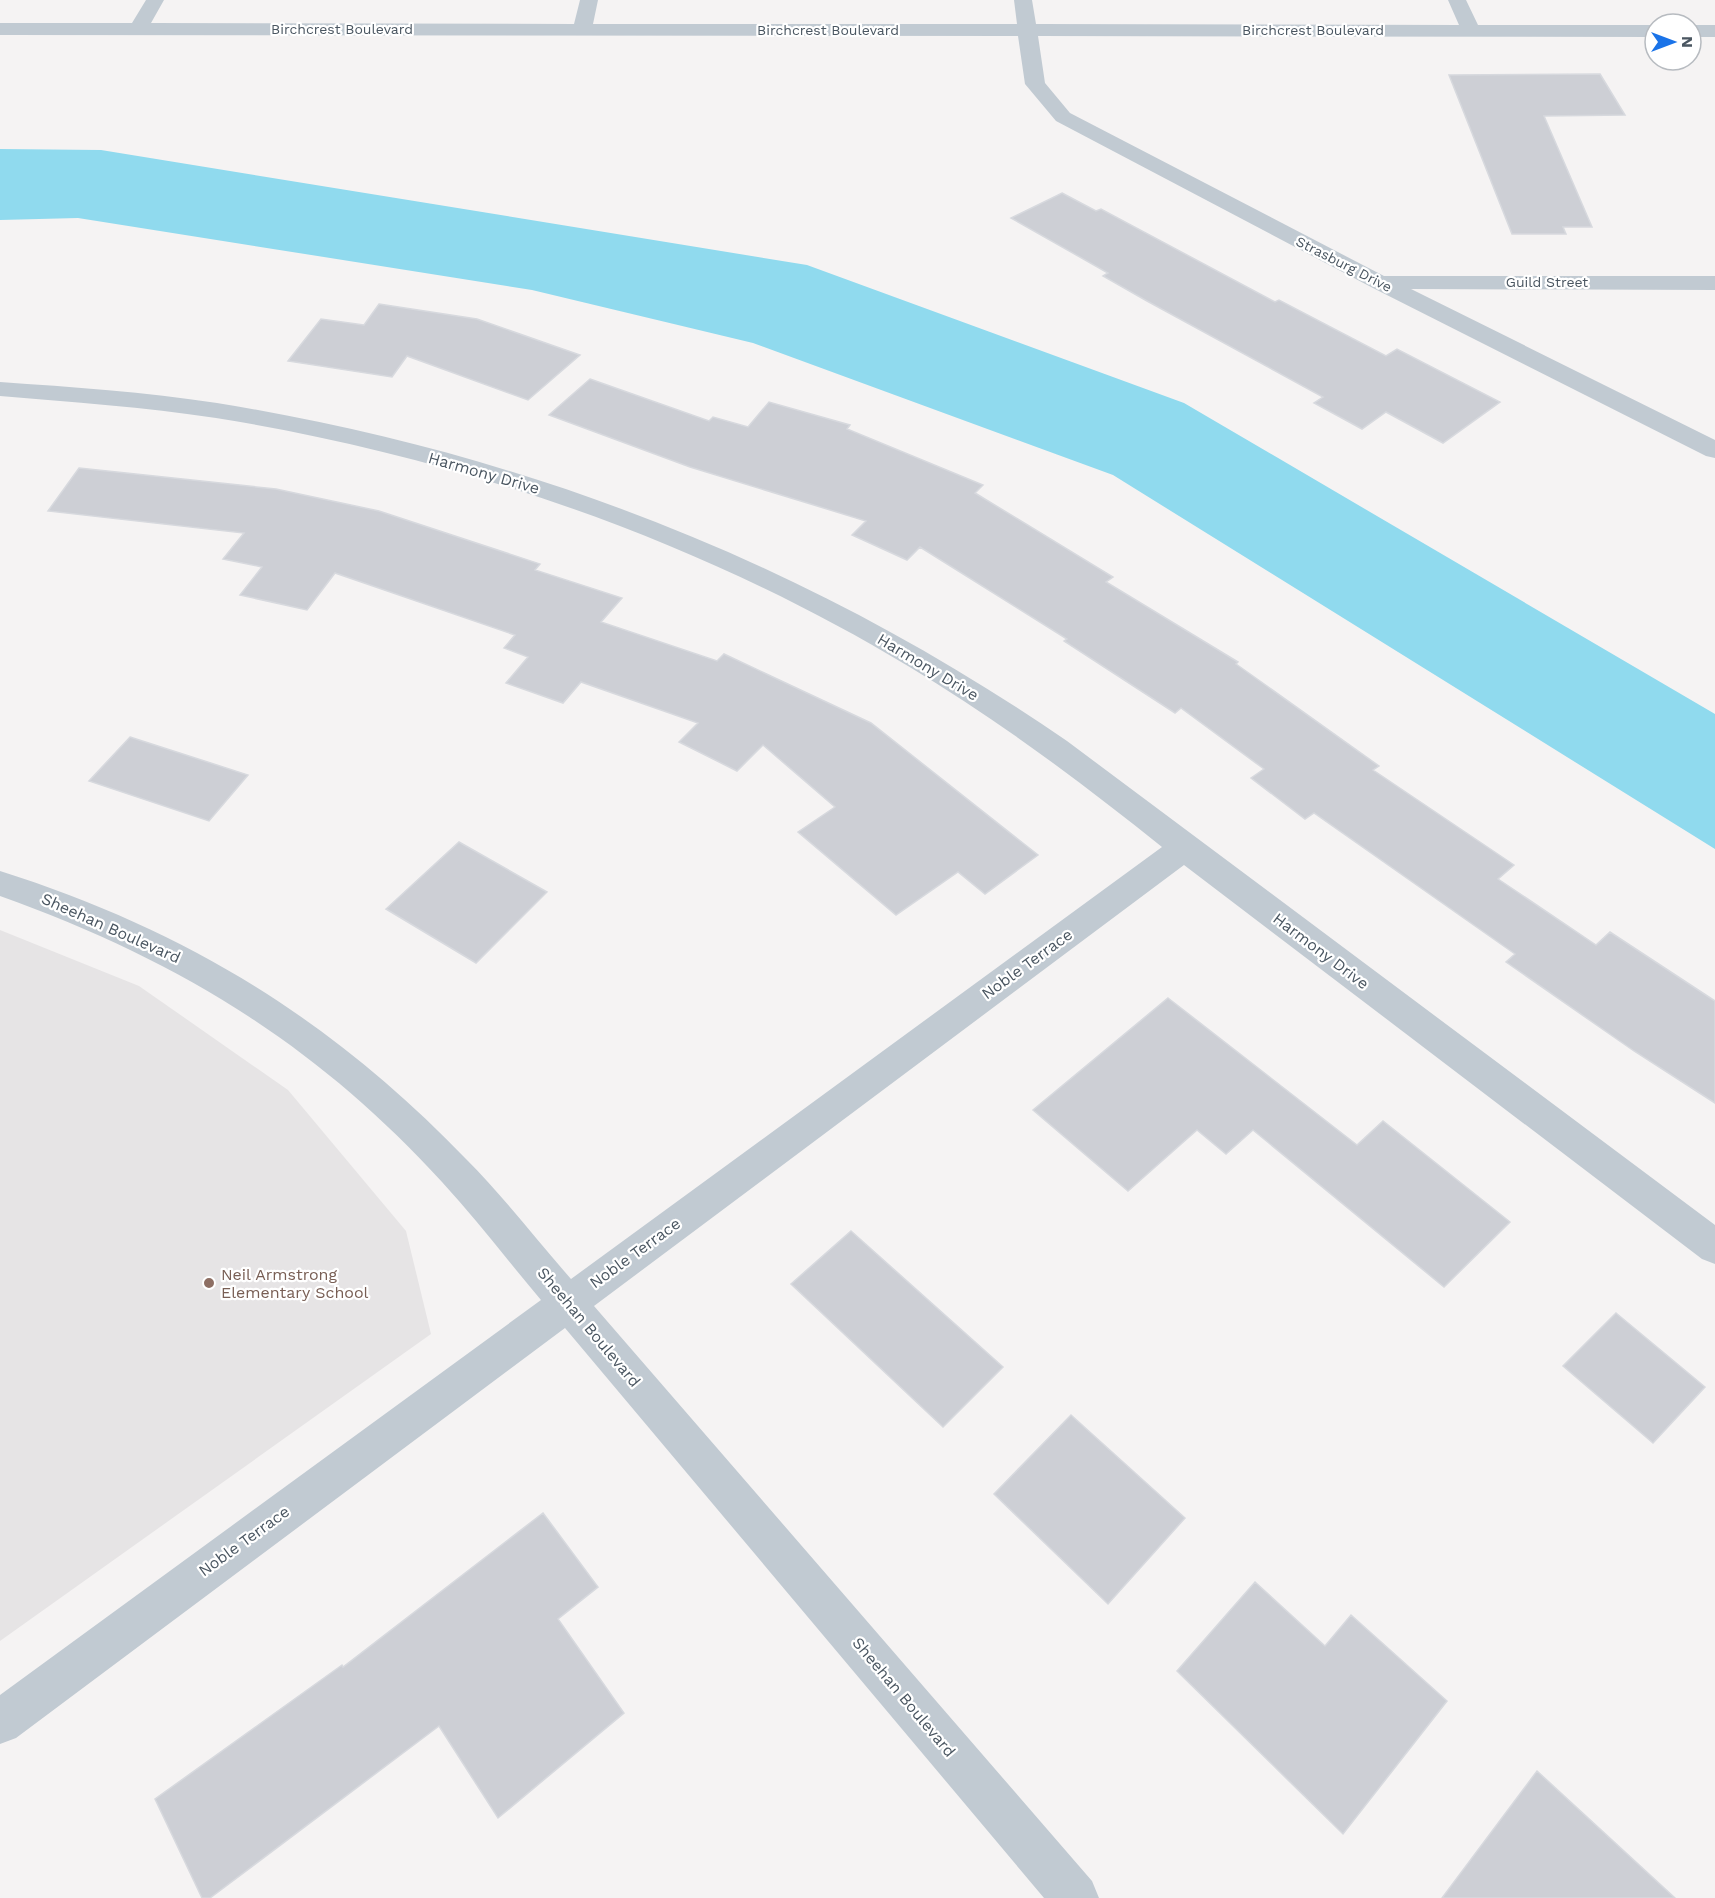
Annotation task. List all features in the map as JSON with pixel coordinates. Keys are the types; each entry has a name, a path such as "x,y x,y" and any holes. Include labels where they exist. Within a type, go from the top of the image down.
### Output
{"street":[{"path":"138,29 155,0"},
{"path":"582,29 589,0"},
{"name":"Strasburg Drive","path":"1023,0 1035,84 1063,117 1379,282 1715,450"},
{"path":"1457,0 1471,30"},
{"name":"Birchcrest Boulevard","path":"0,29 1643,31"},
{"name":"Guild Street","path":"1379,282 1715,283"},
{"name":"Harmony Drive","path":"0,389 196,409 275,422 378,443 506,477 632,521 732,563 832,612 957,683 1058,750 1184,848 1715,1247"},
{"name":"Noble Terrace","path":"0,1722 1184,848"},
{"name":"Sheehan Boulevard","path":"0,883 62,904 154,944 242,993 328,1053 393,1108 455,1171 1075,1898"}],"shaded area":[{"name":"Neil Armstrong Elementary School","path":"0,930 139,986 288,1090 406,1231 431,1334 0,1641"}],"water":[{"path":"0,149 101,150 807,265 1184,403 1715,714 1715,849 1113,475 753,343 532,290 78,218 0,220"}],"building":[{"path":"1600,74 1625,115 1544,116 1592,227 1563,227 1566,234 1512,234 1449,75"},
{"path":"1062,193 1096,211 1101,209 1275,302 1279,300 1386,356 1397,349 1500,402 1443,443 1386,412 1362,429 1314,403 1323,397 1103,276 1108,273 1011,218"},
{"path":"379,304 477,319 580,355 528,400 407,356 392,377 288,361 321,319 364,325"},
{"path":"590,379 709,421 713,417 748,427 769,402 850,425 847,429 983,485 975,493 1113,577 1106,582 1238,662 1236,664 1379,766 1373,770 1514,865 1498,879 1596,945 1610,932 1715,1001 1715,1103 1634,1051 1506,962 1515,954 1314,813 1305,819 1251,778 1264,769 1181,708 1175,713 1064,641 1067,639 920,547 907,560 852,535 866,521 690,467 549,415"},
{"path":"79,468 276,489 379,511 540,564 535,570 622,598 601,622 717,661 724,654 871,723 1038,855 985,894 958,872 896,915 798,832 835,807 763,745 737,771 679,742 698,723 581,682 563,703 506,683 528,657 504,648 515,635 335,573 307,610 240,595 262,567 223,559 244,533 48,511"},
{"path":"130,737 248,775 209,821 89,781"},
{"path":"459,842 547,892 476,963 386,909"},
{"path":"1168,998 1357,1145 1383,1121 1510,1222 1444,1287 1253,1130 1226,1154 1197,1130 1128,1191 1033,1110"},
{"path":"851,1231 1003,1367 943,1427 791,1284"},
{"path":"1616,1313 1705,1387 1653,1443 1563,1366"},
{"path":"1071,1415 1185,1518 1108,1604 994,1494"},
{"path":"543,1513 598,1587 558,1619 624,1713 498,1818 439,1726 210,1898 202,1898 155,1799 342,1665 343,1667"},
{"path":"1255,1582 1325,1646 1351,1615 1447,1701 1343,1834 1177,1671"},
{"path":"1537,1771 1675,1898 1442,1898"}],"place":[{"name":"Neil Armstrong Elementary School","path":"209,1283"}]}
